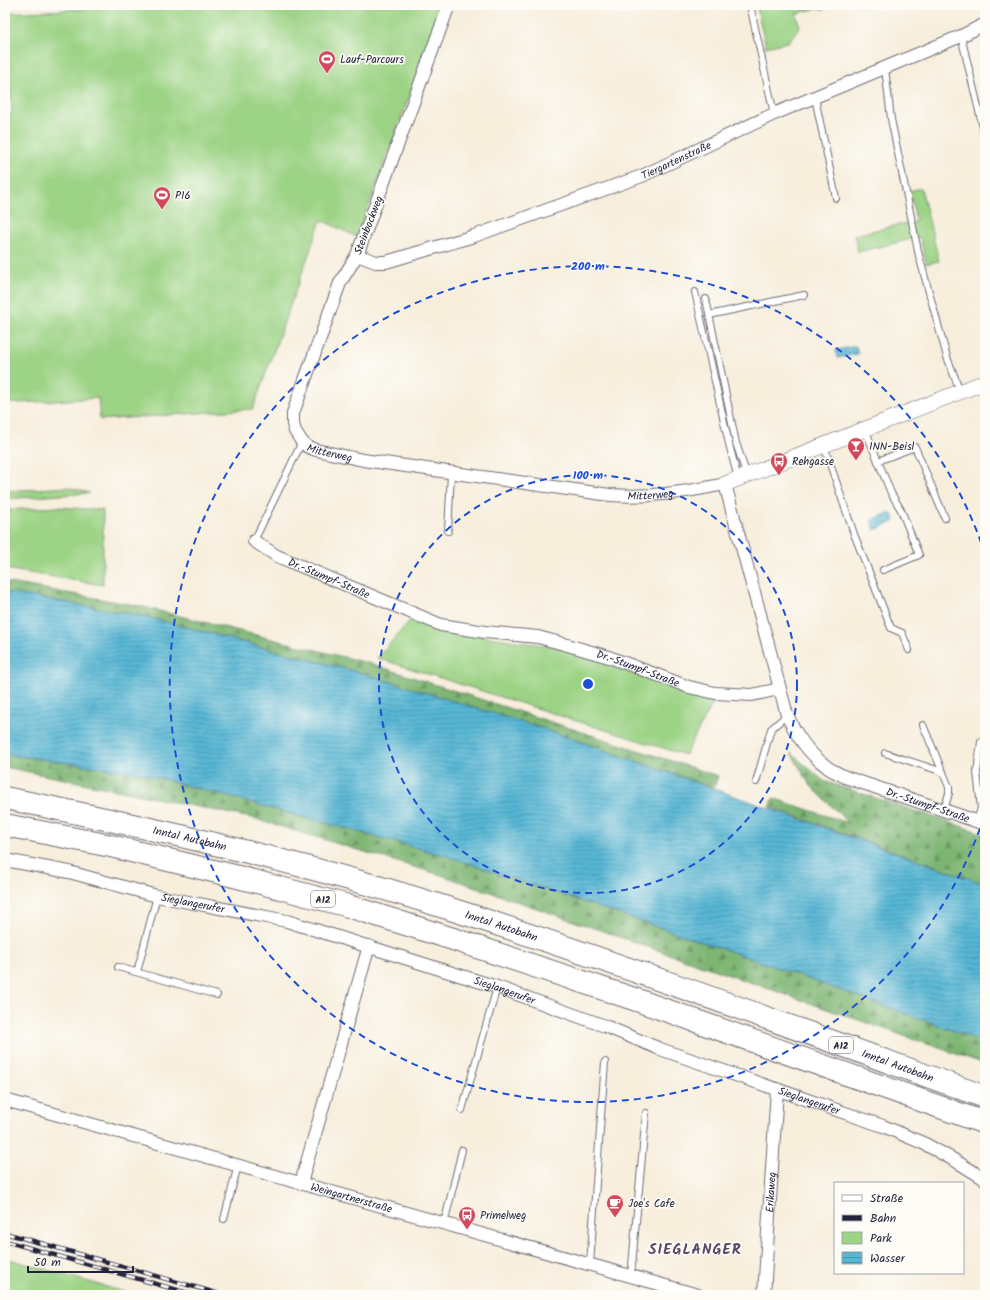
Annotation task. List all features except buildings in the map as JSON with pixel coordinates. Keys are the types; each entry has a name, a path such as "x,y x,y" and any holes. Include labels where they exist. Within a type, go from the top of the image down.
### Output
{"highway":[{"name":"Inntal Autobahn","path":"5,798 107,818 244,851 453,910 641,974 985,1097"},
{"name":"A12","path":"5,825 111,846 238,876 345,905 454,939 634,999 985,1123"}],"street":[{"name":"Steinbockweg","path":"302,442 293,424 293,413 340,283 357,255 449,5"},
{"name":"Tiergartenstraße","path":"357,255 376,262 386,262 474,236 642,176 774,114 961,36 985,24"},
{"name":"Mitterweg","path":"302,442 308,447 316,450 363,460 595,493 623,496 650,496 673,493 737,480 985,382"},
{"path":"737,480 779,689"},
{"name":"Dr.-Stumpf-Straße","path":"254,541 277,556 441,624 485,632 538,637 610,657 689,686 715,693 752,695 779,689 787,715 794,731 802,743 826,767 845,777 981,823"},
{"name":"Sieglangerufer","path":"5,860 69,872 157,896 287,921 497,987 605,1026 660,1049 883,1126 925,1144 985,1179"},
{"path":"301,1183 369,946"},
{"name":"Erikaweg","path":"764,1295 777,1089"},
{"name":"Weingartnerstraße","path":"5,1100 698,1295"}],"lane":[{"path":"750,5 774,114"},
{"path":"961,36 985,136"},
{"path":"885,68 895,144 919,256 947,357 960,392"},
{"path":"815,98 836,198"},
{"path":"695,292 737,480"},
{"path":"709,315 804,295"},
{"path":"706,299 736,443 737,480"},
{"path":"865,429 891,493 901,510 919,555 884,570"},
{"path":"254,541 302,442"},
{"path":"823,446 854,534 890,628 902,633 909,650"},
{"path":"878,461 915,447 944,518"},
{"path":"448,531 451,473"},
{"path":"756,782 771,729 787,715"},
{"path":"923,725 950,787 944,810"},
{"path":"981,742 977,772 981,823"},
{"path":"885,753 943,772"},
{"path":"137,972 157,896"},
{"path":"118,967 217,995"},
{"path":"462,1110 497,987"},
{"path":"590,1264 605,1062"},
{"path":"631,1276 646,1113"},
{"path":"444,1224 462,1150"},
{"path":"224,1219 238,1165"}],"green space":[{"path":"92,5 443,5 357,237 321,220 253,409 100,420 98,398 5,404 5,115 12,114 6,13 86,9 92,8"},
{"path":"756,5 835,5 824,9 817,8 796,14 800,27 788,42 766,47"},
{"path":"921,188 939,261 926,264 920,237 858,252 854,235 916,221 910,191"},
{"path":"67,487 90,493 5,499 5,491"},
{"path":"57,507 103,510 103,585 5,569 5,510"},
{"path":"5,582 140,606 372,664 718,776 714,788 541,728 365,674 143,616 5,592"},
{"path":"412,618 442,630 563,648 714,701 685,755 377,658"},
{"path":"791,753 824,781 985,834 985,884 770,807 773,798 848,823 810,785"},
{"path":"5,754 141,773 447,856 744,956 985,1042 985,1064 447,877 256,819 5,767"},
{"path":"5,1258 135,1295 18,1295 5,1291"}],"water":[{"path":"856,346 858,354 837,358 836,350"},
{"path":"891,512 895,521 875,530 871,520"},
{"path":"5,592 143,616 365,674 541,728 985,884 985,1042 744,956 447,856 141,773 5,754"}],"railway":[{"path":"5,1233 223,1295"},
{"path":"5,1241 195,1295"}],"place":[{"name":"Lauf-Parcours","path":"327,74"},
{"name":"P16","path":"162,210"},
{"name":"INN-Beisl","path":"856,461"},
{"name":"Rehgasse","path":"779,476"},
{"name":"Joe's Cafe","path":"615,1218"},
{"name":"Primelweg","path":"467,1230"}],"district":[{"name":"SIEGLANGER","path":"695,1249"}]}
